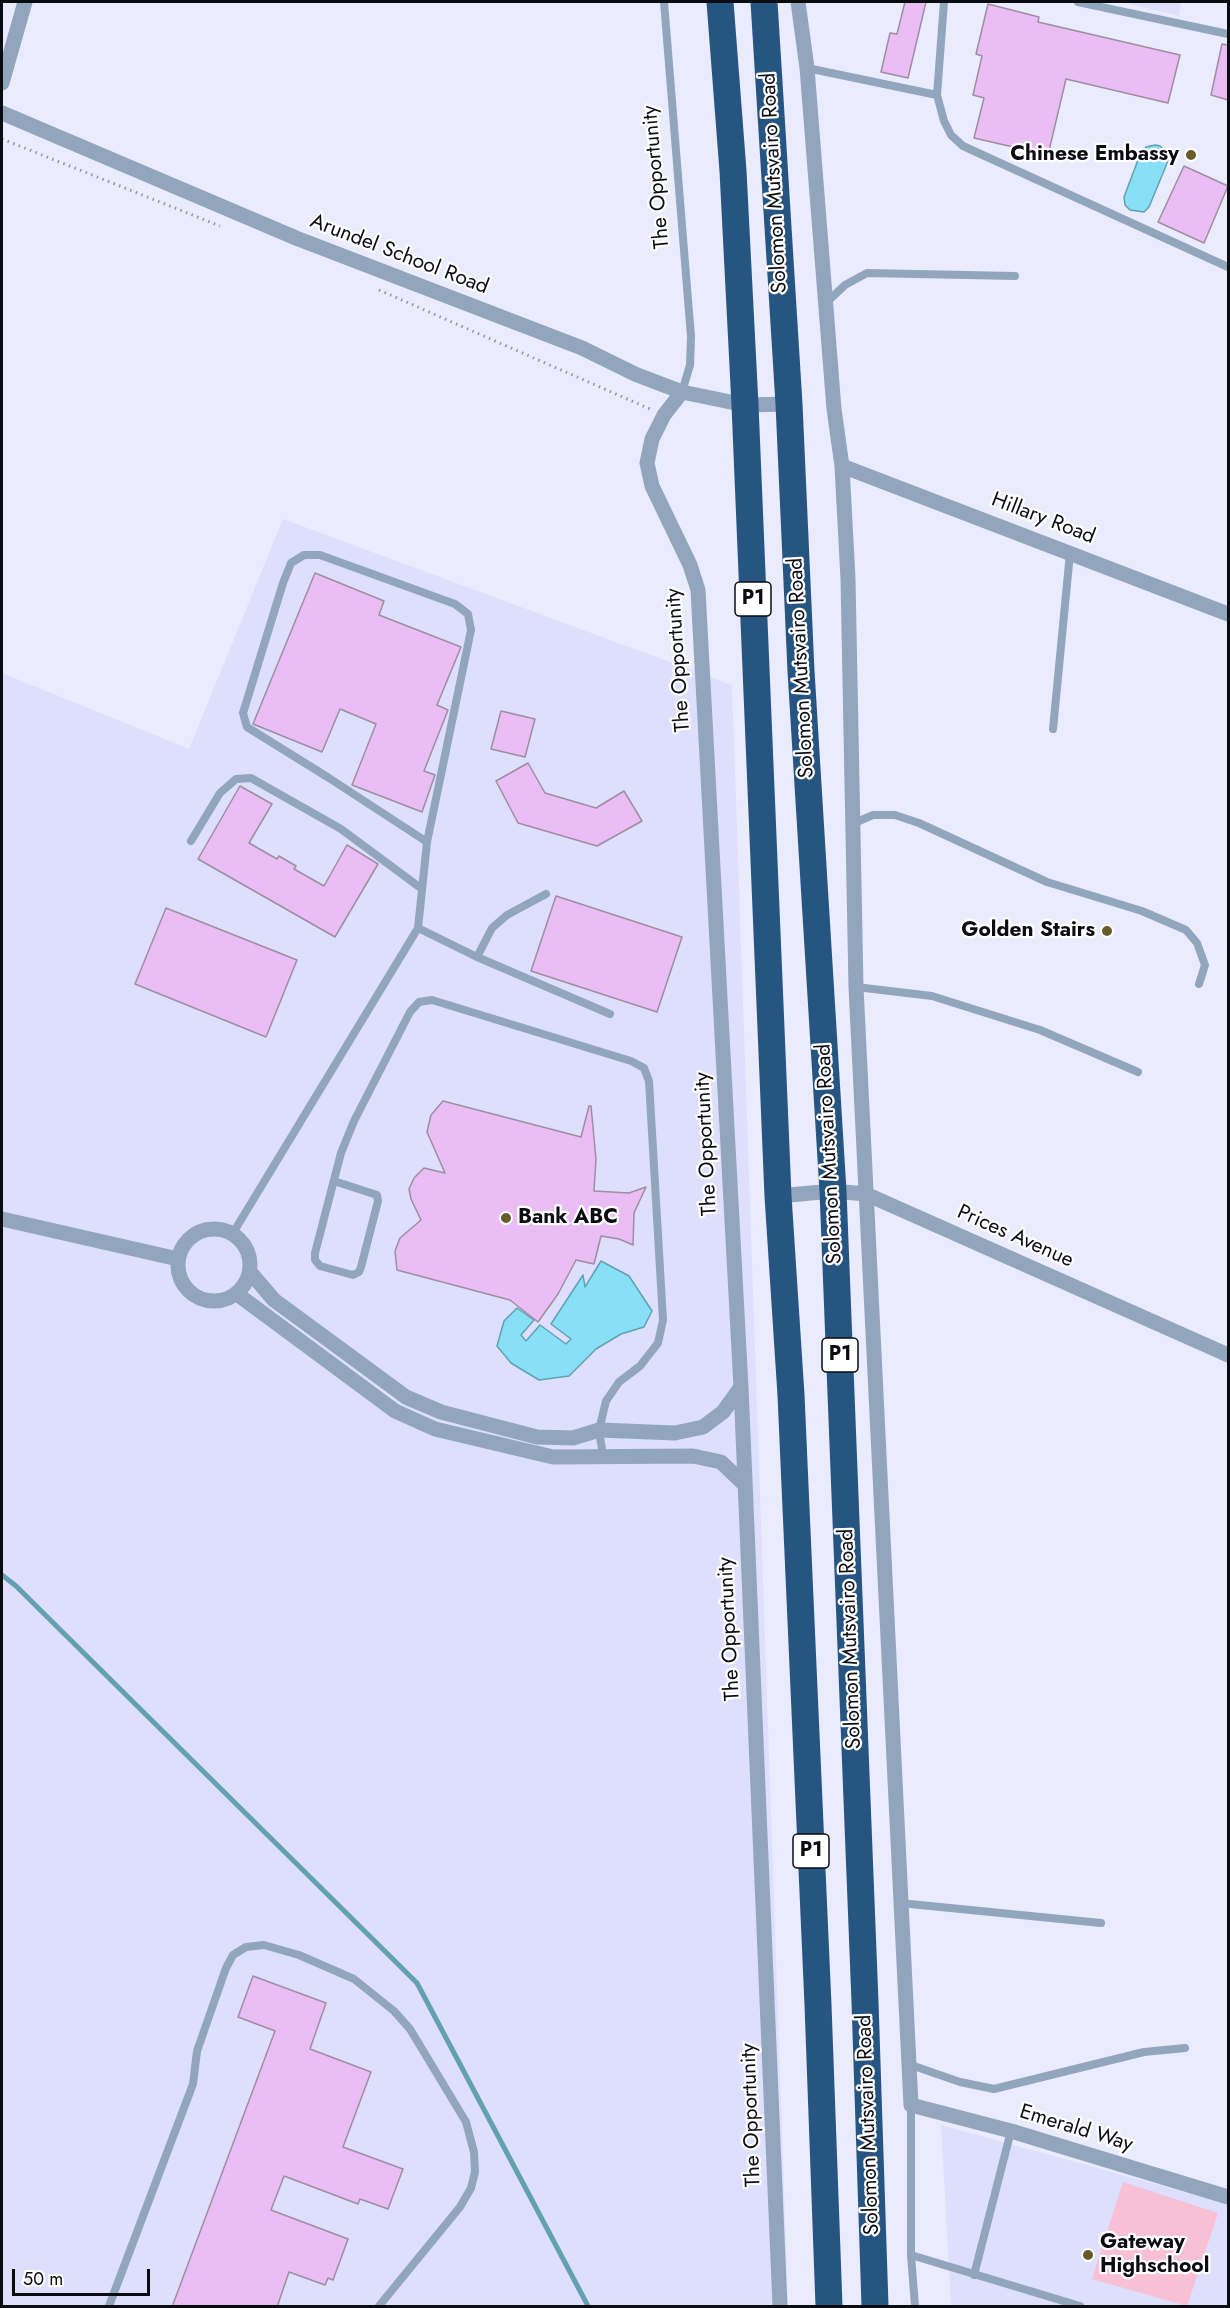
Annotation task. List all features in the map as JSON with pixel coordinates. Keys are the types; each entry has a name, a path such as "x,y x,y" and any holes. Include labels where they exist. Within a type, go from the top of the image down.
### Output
{"highway":[{"name":"P1","path":"720,2 733,171 745,405 778,1196 791,1395 818,2005 829,2307"},
{"name":"Solomon Mutsvairo Road","path":"764,2 833,1191 865,2002 874,2307"}],"street":[{"path":"2,83 25,2"},
{"path":"798,2 807,68 834,410 842,466 848,579 856,987 910,2105"},
{"name":"Arundel School Road","path":"2,113 296,238 582,348 635,374 682,392 745,405 789,404"},
{"name":"The Opportunity","path":"682,392 664,416 652,439 647,463 652,486 690,565 698,590 741,1387 780,2307"},
{"name":"Hillary Road","path":"842,466 1228,614"},
{"name":"Prices Avenue","path":"778,1196 833,1191 867,1194 1228,1355"},
{"path":"2,1219 178,1259"},
{"path":"250,1272 237,1294 217,1301 196,1296 181,1280 178,1259 189,1238 210,1228 233,1233 248,1250 250,1272 274,1300 406,1397 441,1412 537,1437 573,1438 599,1430 675,1433 703,1427 723,1412 741,1387"},
{"path":"237,1294 395,1411 435,1430 554,1457 693,1456 721,1462 745,1485"},
{"name":"Emerald Way","path":"910,2105 1011,2131 1228,2197"}],"lane":[{"name":"The Opportunity","path":"664,2 691,337 690,365 682,392"},
{"path":"944,2 937,95 944,121 951,135 963,146 1228,267"},
{"path":"1078,2 1228,34"},
{"path":"807,68 937,95"},
{"path":"826,303 845,285 867,273 1015,276"},
{"path":"1053,729 1070,552"},
{"path":"233,1233 418,928 427,842 471,630 468,614 455,604 321,555 304,555 291,563 283,583 243,713 247,728 427,842"},
{"path":"191,841 220,793 236,779 251,778 341,829 422,889"},
{"path":"852,824 873,815 895,815 919,823 1047,882 1142,911 1186,930 1197,943 1205,965 1199,984"},
{"path":"477,957 492,928 499,921 546,894"},
{"path":"418,928 477,957 610,1014"},
{"path":"856,987 932,996 1040,1030 1138,1072"},
{"path":"334,1181 377,1195 378,1201 361,1267 353,1275 320,1266 315,1260 315,1253 341,1153 354,1121 410,1012 419,1002 432,1000 631,1061 644,1068 649,1081 663,1320 658,1343 640,1366 619,1382 606,1401 599,1430 603,1456"},
{"path":"900,1903 1101,1923"},
{"path":"109,2307 193,2084 197,2051 226,1968 233,1955 246,1947 264,1945 299,1955 354,1979 394,2011 410,2029 466,2122 474,2152 475,2172 471,2188 460,2207 379,2307"},
{"path":"908,2064 960,2082 994,2089 1144,2052 1185,2048"},
{"path":"910,2105 915,2307"},
{"path":"974,2275 1011,2131"},
{"path":"912,2255 1080,2307"}],"path":[{"path":"2,139 220,226"},
{"path":"374,287 664,416"}],"shaded area":[{"path":"1121,2 1181,2 1179,16"},
{"path":"283,519 732,685 788,2306 2,2306 2,673 189,749"},
{"name":"Gateway Highschool","path":"941,2125 1228,2204 1228,2306 951,2306"},
{"path":"1123,2182 1218,2213 1187,2306 1092,2279"}],"water":[{"path":"1155,145 1168,153 1168,161 1149,207 1144,212 1130,210 1125,205 1124,197 1141,152 1146,147"},
{"path":"601,1261 629,1276 652,1311 644,1327 621,1334 596,1349 569,1376 539,1380 511,1363 497,1346 504,1321 517,1308 534,1320 521,1335 526,1341 540,1325 566,1344 571,1339 551,1324 583,1275 585,1287"}],"building":[{"path":"905,2 926,2 908,78 881,72 890,33 897,34"},
{"path":"988,4 1039,17 1038,22 1180,55 1168,103 1066,79 1048,155 974,138 984,98 973,95 982,56 976,54"},
{"path":"1222,44 1228,45 1228,100 1211,95"},
{"path":"1184,166 1228,186 1204,243 1158,222"},
{"path":"315,573 384,601 379,615 461,647 437,705 448,710 424,771 435,775 422,812 352,785 376,724 340,709 322,752 253,724"},
{"path":"501,711 535,719 525,757 491,749"},
{"path":"528,763 545,793 596,808 624,791 642,821 597,846 518,823 496,781"},
{"path":"240,786 272,804 249,843 277,859 279,856 296,866 294,869 324,886 347,845 378,864 335,937 198,859"},
{"path":"556,896 682,937 657,1012 531,971"},
{"path":"166,908 297,960 266,1037 135,984"},
{"name":"Bank ABC","path":"443,1101 581,1137 589,1106 591,1106 596,1159 594,1191 629,1193 646,1187 634,1213 633,1245 619,1239 601,1236 594,1264 576,1260 558,1294 538,1322 510,1300 397,1270 395,1251 400,1238 421,1220 409,1189 414,1178 424,1168 445,1173 427,1132 431,1115"},
{"path":"253,1976 326,2003 310,2049 371,2072 343,2147 403,2169 388,2209 360,2199 358,2204 284,2176 271,2210 348,2239 333,2280 328,2278 325,2285 289,2272 277,2307 172,2307 275,2031 238,2017"}],"waterway":[{"path":"2,1575 16,1586 417,1983 588,2306"}],"place":[{"name":"Chinese Embassy","path":"1191,155"},
{"name":"Golden Stairs","path":"1107,931"},
{"name":"Bank ABC","path":"506,1218"},
{"name":"Gateway Highschool","path":"1088,2255"}]}
